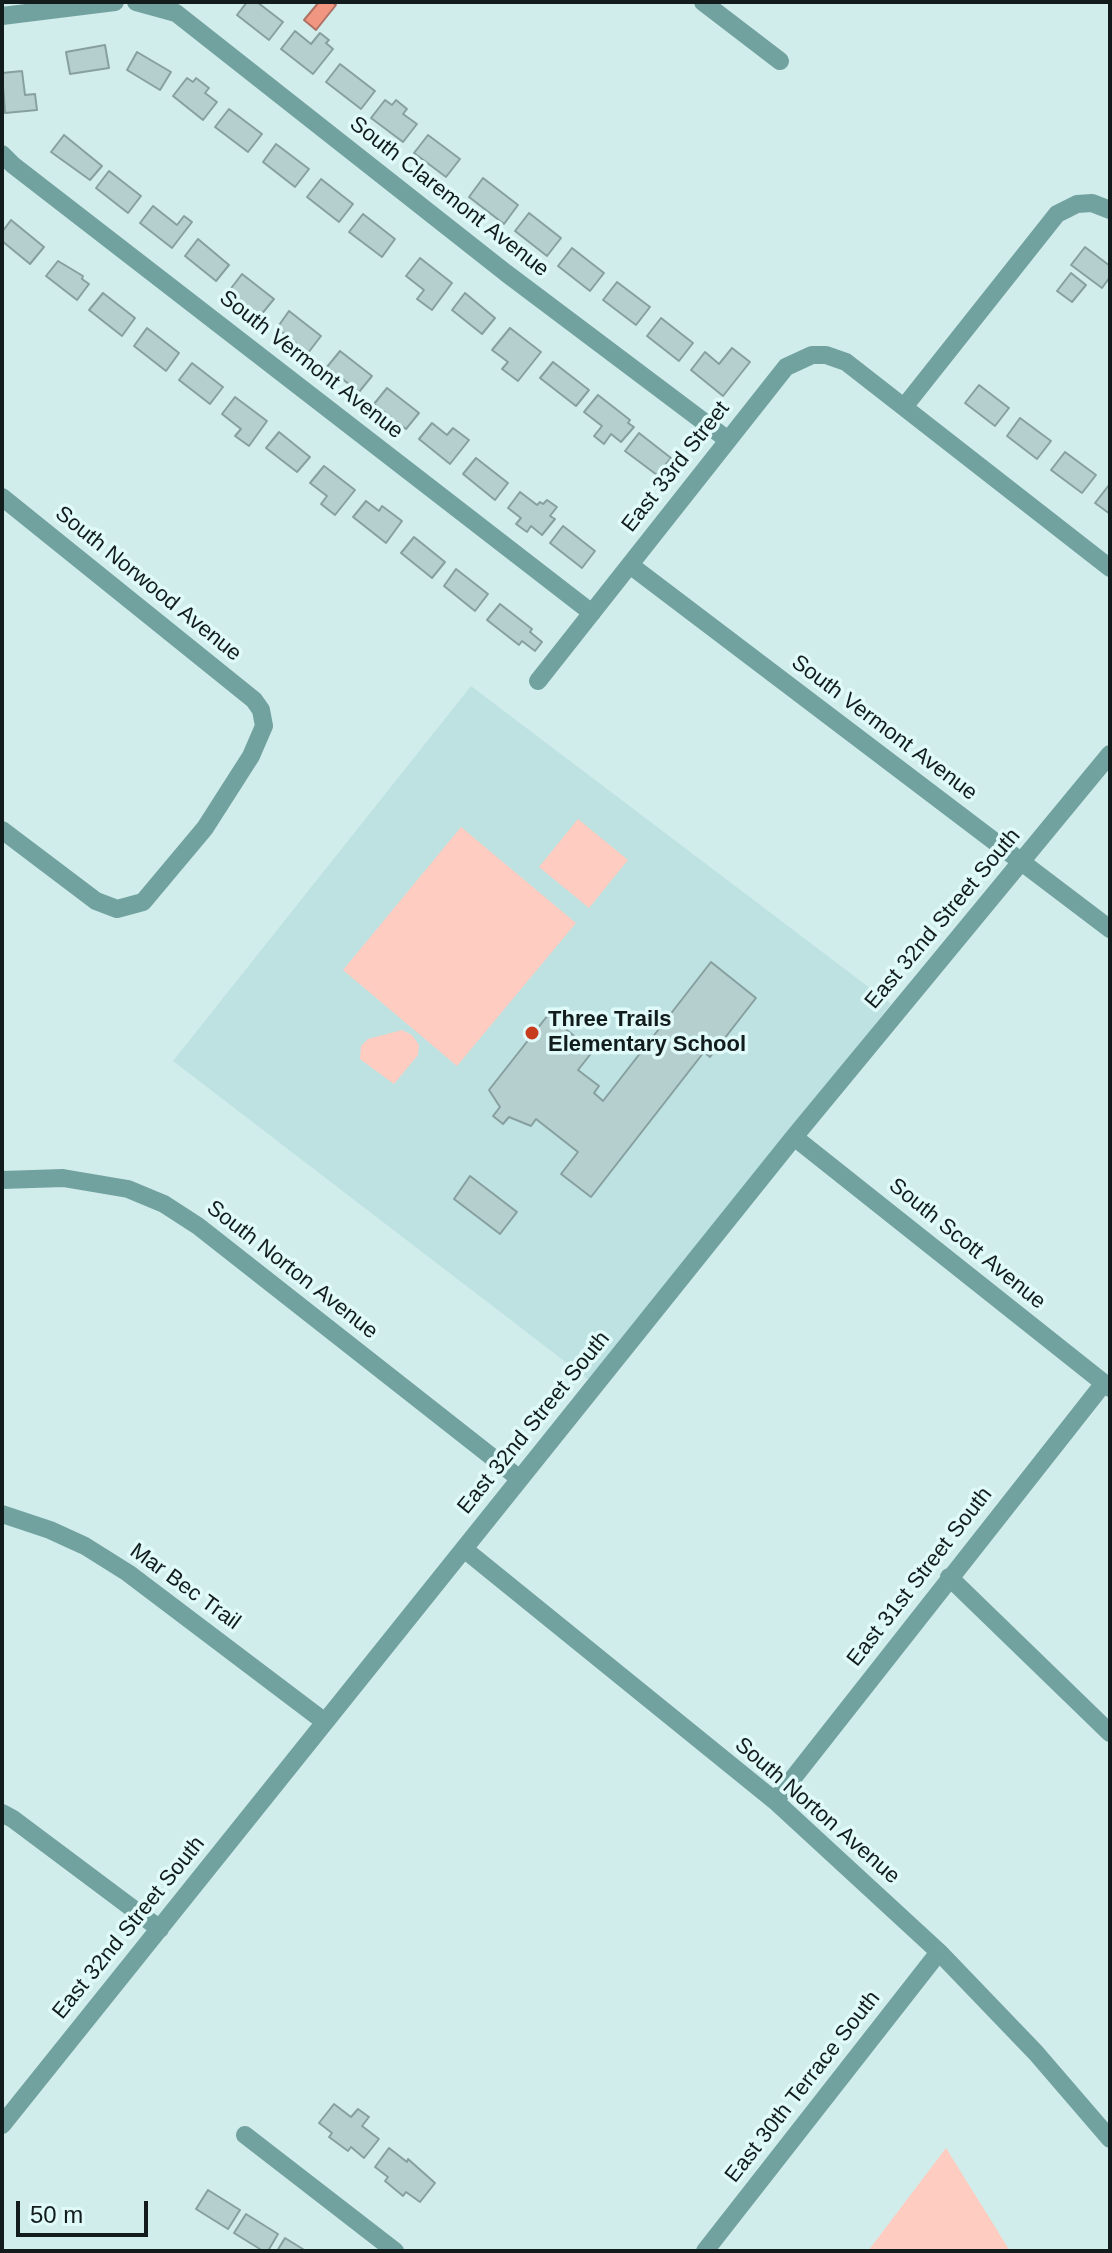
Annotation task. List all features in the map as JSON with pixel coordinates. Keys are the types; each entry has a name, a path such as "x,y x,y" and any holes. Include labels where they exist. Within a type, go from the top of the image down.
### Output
{"street":[{"path":"2,16 115,2"},
{"name":"South Claremont Avenue","path":"136,2 176,13 506,273 728,440"},
{"path":"703,2 780,61"},
{"name":"South Vermont Avenue","path":"2,154 592,613"},
{"path":"1110,210 1092,203 1072,206 1057,214 904,407 1110,568"},
{"name":"East 33rd Street","path":"538,681 786,367 804,358 826,355 846,362 904,407"},
{"name":"South Norwood Avenue","path":"2,497 254,700 261,710 264,726 251,756 205,828 143,902 117,909 96,901 2,830"},
{"name":"South Vermont Avenue","path":"630,565 1110,929"},
{"name":"East 32nd Street South","path":"2,2125 794,1137 1110,754"},
{"name":"South Scott Avenue","path":"794,1137 1107,1386"},
{"name":"South Norton Avenue","path":"2,1180 63,1178 128,1189 164,1204 198,1226 520,1479"},
{"name":"East 31st Street South","path":"775,1801 949,1577 1107,1386"},
{"name":"Mar Bec Trail","path":"2,1514 85,1546 128,1573 325,1722"},
{"name":"South Norton Avenue","path":"464,1549 775,1801 939,1952 1036,2053 1110,2139"},
{"path":"949,1577 1110,1733"},
{"path":"2,1813 160,1929"},
{"name":"East 30th Terrace South","path":"705,2251 939,1952"},
{"path":"245,2135 395,2251"}],"shaded area":[{"path":"319,2 336,5 316,30 304,20"},
{"name":"Three Trails Elementary School","path":"471,686 891,1004 589,1380 173,1061"},
{"path":"578,819 628,860 589,908 539,867"},
{"path":"461,827 576,923 457,1066 343,970"},
{"path":"402,1030 412,1035 419,1045 418,1055 394,1084 360,1059 361,1046 368,1039"},
{"path":"946,2148 1010,2251 868,2251"}],"building":[{"path":"247,2 257,2 283,22 269,40 237,15"},
{"path":"295,31 311,44 320,33 329,40 326,43 333,49 313,74 281,49"},
{"path":"105,45 109,68 70,74 66,52"},
{"path":"137,52 171,72 160,90 127,70"},
{"path":"340,64 375,91 361,109 326,82"},
{"path":"22,71 25,95 35,94 37,110 5,113 2,73"},
{"path":"187,78 193,82 196,78 209,88 205,93 217,102 203,120 173,96"},
{"path":"385,100 392,105 396,100 407,109 403,114 417,124 403,142 371,118"},
{"path":"229,109 262,134 248,152 215,127"},
{"path":"64,135 102,166 90,180 51,152"},
{"path":"428,135 460,159 446,177 414,153"},
{"path":"276,144 309,169 295,187 263,162"},
{"path":"109,171 141,196 128,213 96,188"},
{"path":"483,178 518,205 504,224 469,197"},
{"path":"321,179 353,204 339,222 307,197"},
{"path":"153,206 177,225 184,216 192,222 172,248 140,223"},
{"path":"529,213 561,238 547,256 515,231"},
{"path":"363,214 395,239 382,257 349,232"},
{"path":"11,220 44,247 30,264 2,241 2,232"},
{"path":"198,239 229,265 216,281 185,256"},
{"path":"1085,247 1110,266 1110,277 1102,288 1071,265"},
{"path":"572,248 604,273 590,291 558,266"},
{"path":"420,258 452,283 432,310 417,299 424,290 406,276"},
{"path":"58,261 83,276 82,279 89,284 77,300 46,276"},
{"path":"1071,273 1086,285 1072,302 1057,291"},
{"path":"242,274 274,299 260,316 229,291"},
{"path":"617,282 650,307 636,325 603,300"},
{"path":"103,293 135,318 122,336 89,310"},
{"path":"465,293 495,318 482,334 452,310"},
{"path":"289,311 321,336 308,353 277,328"},
{"path":"661,318 693,343 679,361 647,336"},
{"path":"147,328 179,353 166,371 134,346"},
{"path":"510,328 541,352 518,381 502,369 508,362 492,350"},
{"path":"732,348 750,362 723,396 691,370 705,352 719,364"},
{"path":"340,351 372,376 359,392 327,367"},
{"path":"553,362 589,390 576,406 540,378"},
{"path":"192,363 223,387 210,404 179,380"},
{"path":"979,385 1009,408 995,426 965,403"},
{"path":"387,388 419,413 406,429 374,404"},
{"path":"598,395 630,420 628,423 634,427 621,442 611,434 604,444 594,436 602,426 584,412"},
{"path":"235,397 267,421 249,446 235,436 241,429 222,414"},
{"path":"1020,418 1051,441 1037,459 1007,436"},
{"path":"432,423 447,435 453,428 469,440 450,464 419,439"},
{"path":"279,432 310,457 297,472 266,448"},
{"path":"639,433 671,458 657,475 625,451"},
{"path":"1065,452 1096,475 1082,493 1051,470"},
{"path":"476,458 508,483 495,500 463,474"},
{"path":"324,466 355,490 335,515 321,504 327,496 310,483"},
{"path":"1110,486 1110,514 1095,503"},
{"path":"520,492 537,505 547,500 557,507 550,516 555,519 542,535 531,526 527,532 516,524 521,518 508,508"},
{"path":"366,501 379,511 382,506 402,521 386,543 353,517"},
{"path":"563,526 595,551 582,568 550,543"},
{"path":"414,537 445,562 432,578 401,553"},
{"path":"456,569 488,594 475,611 444,586"},
{"path":"500,604 532,629 530,632 542,642 535,651 522,641 519,645 487,620"},
{"name":"Three Trails Elementary School","path":"711,962 756,998 710,1057 704,1052 591,1197 561,1174 578,1152 536,1119 531,1126 509,1117 503,1124 493,1116 500,1107 489,1090 548,1015 593,1051 578,1070 599,1086 594,1093 603,1101"},
{"path":"470,1176 517,1212 500,1234 454,1199"},
{"path":"334,2104 351,2117 358,2109 369,2117 362,2126 379,2139 364,2158 351,2147 348,2151 329,2137 332,2133 319,2123"},
{"path":"389,2148 407,2162 408,2159 435,2183 420,2202 406,2192 403,2196 385,2181 388,2177 375,2167"},
{"path":"208,2190 240,2210 228,2229 196,2209"},
{"path":"246,2214 278,2234 268,2251 234,2233"},
{"path":"285,2238 306,2251 277,2251"}],"place":[{"name":"Three Trails Elementary School","path":"532,1033"}]}
